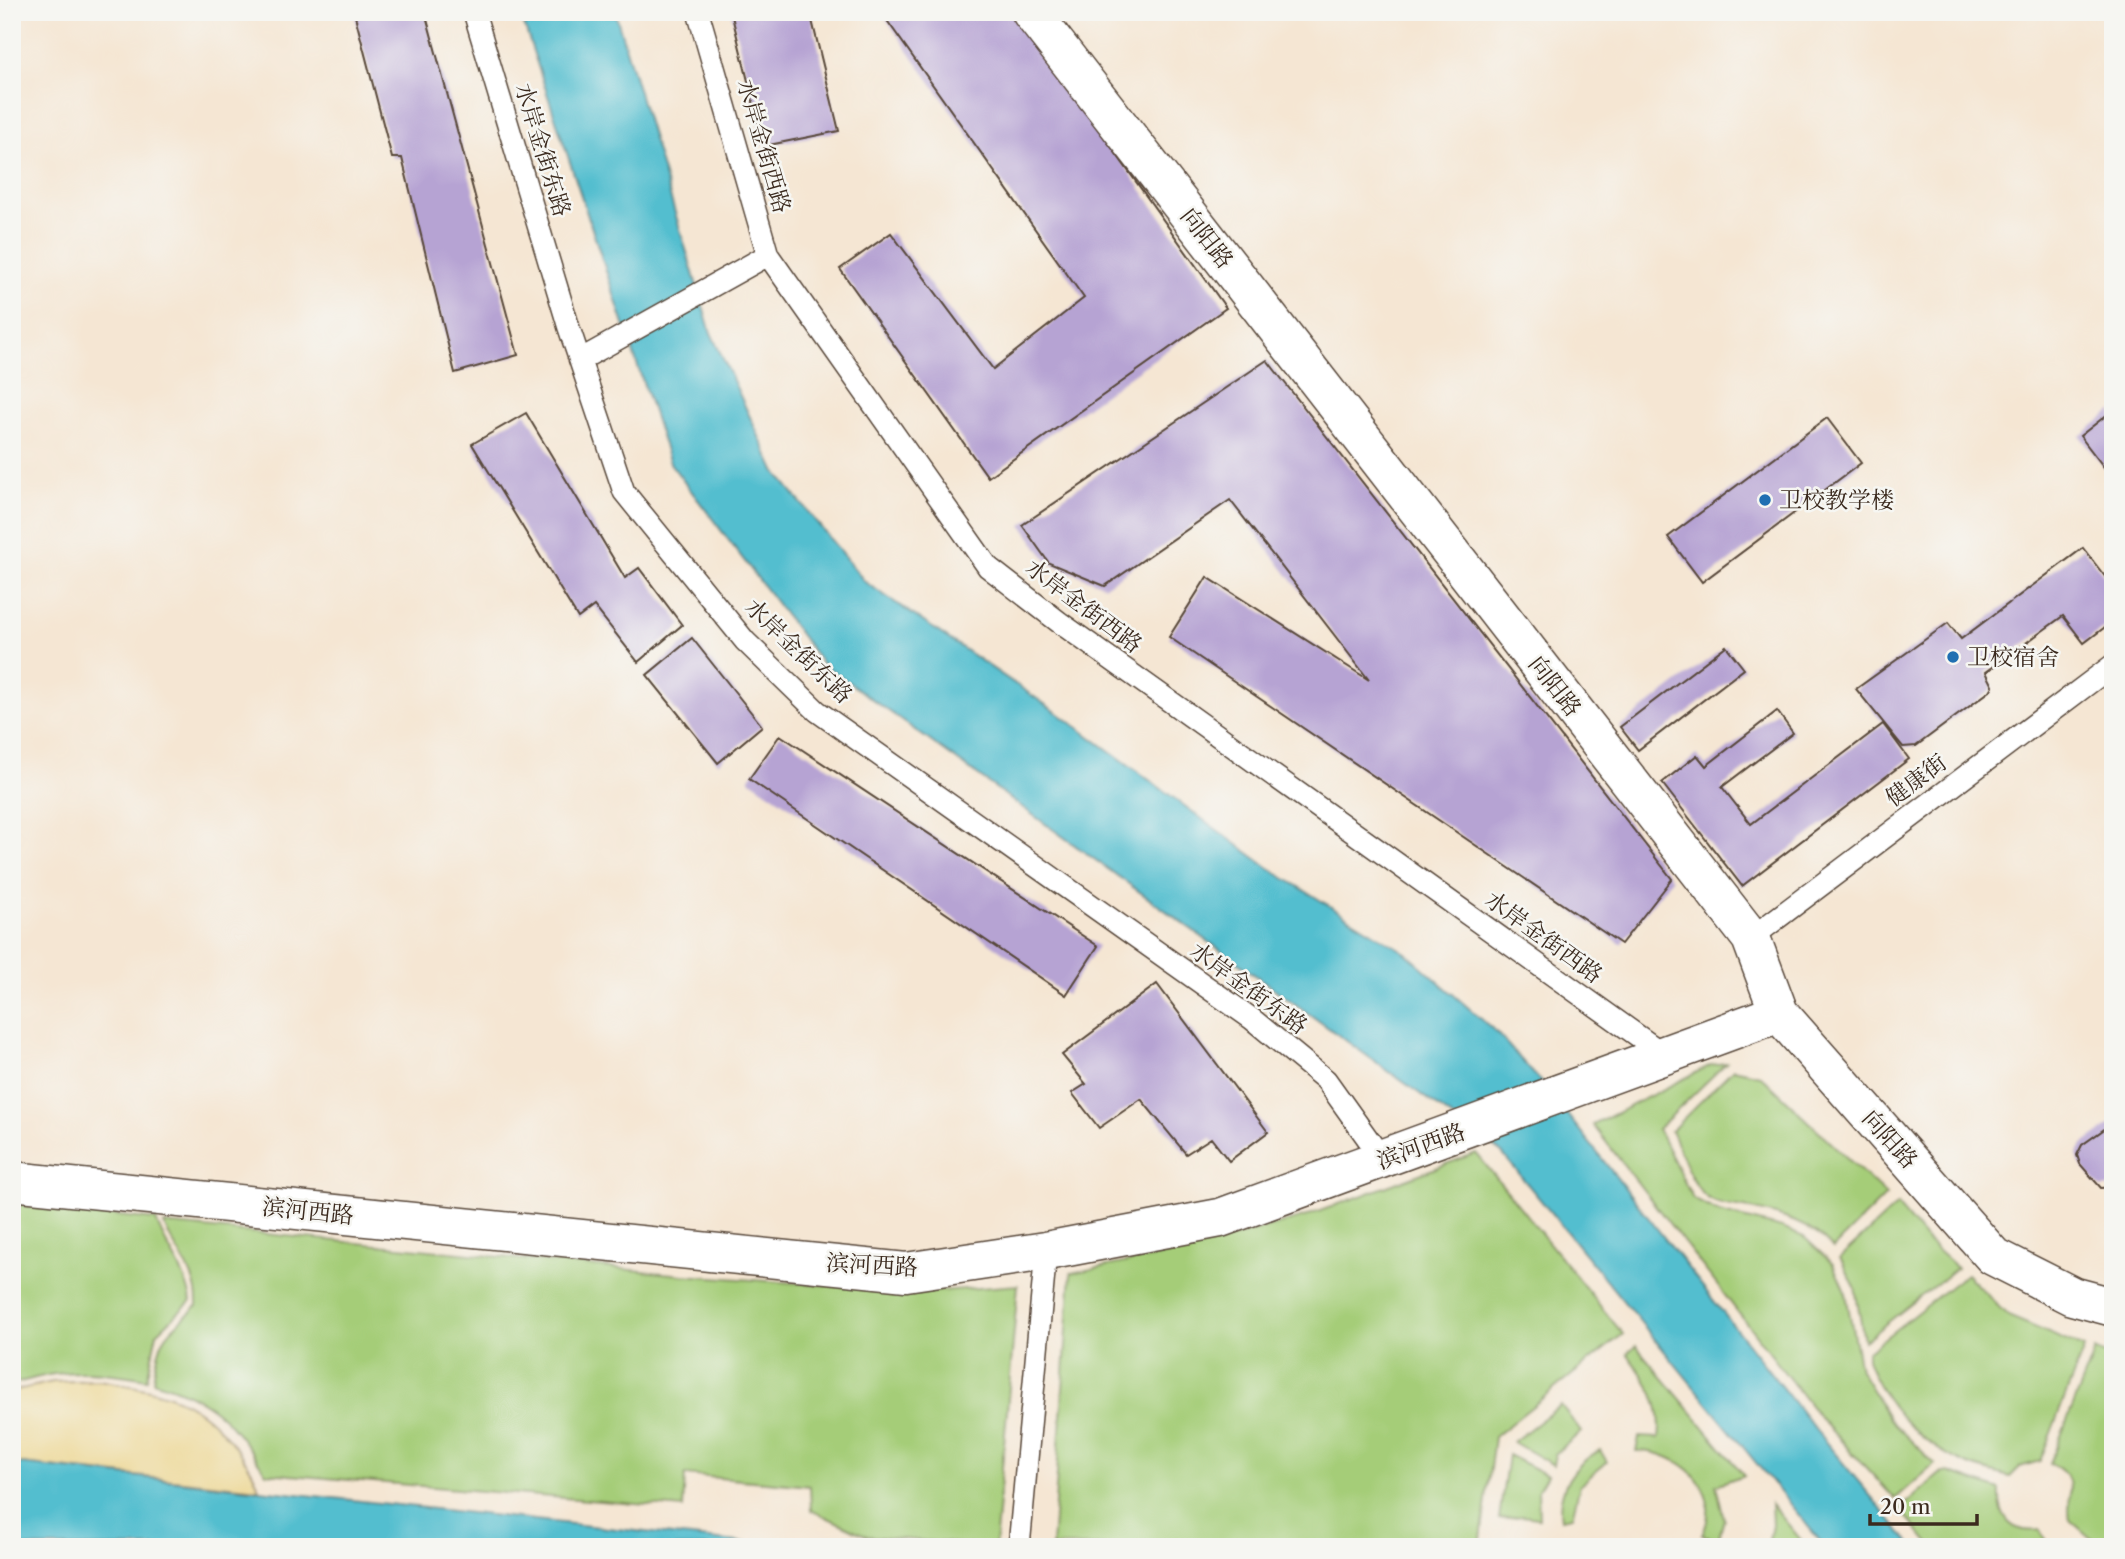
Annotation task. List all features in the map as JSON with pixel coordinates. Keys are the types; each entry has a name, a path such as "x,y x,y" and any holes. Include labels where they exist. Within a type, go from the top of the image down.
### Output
{"street":[{"name":"向阳路","path":"1031,12 1751,938 1779,1013 1993,1256 2072,1296 2113,1307"},
{"name":"滨河西路","path":"12,1181 906,1272 1046,1251 1220,1218 1779,1013"}],"lane":[{"name":"水岸金街东路","path":"474,12 588,355 624,492 745,641 817,711 1262,1028 1326,1080 1383,1160"},
{"name":"水岸金街西路","path":"698,12 768,255 988,567 1059,622 1666,1056"},
{"path":"588,355 768,255"},
{"name":"健康街","path":"1751,938 2113,665"},
{"path":"1019,1547 1046,1251"}],"green space":[{"path":"1726,1063 1658,1129 1693,1199 1719,1212 1782,1228 1804,1237 1833,1264 1846,1294 1860,1370 1890,1420 1935,1464 1895,1499 1820,1418 1593,1125 1711,1065"},
{"path":"1733,1069 1760,1075 1886,1195 1833,1248 1815,1233 1795,1222 1709,1199 1699,1189 1685,1165 1671,1131"},
{"path":"1476,1153 1623,1334 1494,1437 1480,1547 1052,1546 1071,1273 1180,1252 1304,1217"},
{"path":"12,1204 156,1220 185,1279 191,1301 157,1333 147,1379 78,1372 49,1375 12,1384"},
{"path":"1897,1205 1927,1241 1957,1268 1864,1341 1855,1287 1840,1258"},
{"path":"164,1224 683,1275 926,1292 1018,1285 995,1547 867,1536 811,1510 810,1486 685,1475 683,1508 266,1473 220,1414 192,1396 153,1381 158,1354 165,1338 197,1306 190,1272"},
{"path":"1966,1274 2008,1316 2084,1348 2040,1461 2020,1467 2010,1477 1964,1463 1918,1434 1893,1407 1867,1359 1867,1352"},
{"path":"1636,1346 1744,1475 1716,1485 1724,1519 1718,1541 1702,1534 1708,1517 1708,1502 1694,1475 1668,1457 1636,1451 1639,1437 1659,1438 1660,1425 1652,1393 1627,1353"},
{"path":"2095,1351 2113,1357 2113,1547 2101,1547 2070,1520 2069,1481 2060,1469 2050,1463"},
{"path":"1561,1405 1581,1432 1555,1454 1553,1465 1513,1442"},
{"path":"1600,1450 1607,1462 1580,1485 1572,1517 1561,1519 1561,1498 1569,1479 1582,1463"},
{"path":"1508,1455 1547,1475 1538,1490 1539,1518 1522,1516 1499,1519"},
{"path":"1948,1472 2000,1490 2001,1509 2008,1522 2021,1529 2040,1530 2049,1547 1932,1547 1900,1509 1940,1474"},
{"path":"1771,1504 1807,1547 1768,1547 1772,1524"}],"sand":[{"path":"99,1380 158,1392 191,1406 206,1416 246,1462 259,1489 12,1463 12,1391 53,1382"}],"water":[{"path":"520,12 615,12 711,333 775,471 865,582 1058,713 1273,871 1406,953 1496,1032 1543,1084 1818,1433 1913,1547 1825,1547 1502,1153 822,663 670,463"},
{"path":"12,1463 783,1547 12,1547"}],"building":[{"path":"354,12 425,12 518,355 455,373 402,158 392,158"},
{"path":"731,12 810,12 839,131 764,146"},
{"path":"881,12 1015,12 1226,308 988,477 840,269 891,233 993,369 1084,298"},
{"path":"1267,360 1672,879 1621,944 1169,637 1207,577 1369,680 1230,500 1105,586 1049,563 1022,525"},
{"path":"2113,410 2113,479 2080,436"},
{"path":"526,413 625,578 639,568 682,625 638,662 594,606 578,618 472,444"},
{"name":"卫校教学楼","path":"1827,418 1861,463 1702,582 1668,537"},
{"name":"卫校宿舍","path":"2083,548 2113,587 2113,621 2084,643 2063,616 1986,672 1993,686 1990,691 1916,746 1903,747 1856,689 1948,623 1961,639"},
{"path":"692,638 762,726 718,763 647,675"},
{"path":"1726,646 1744,669 1638,750 1620,727"},
{"path":"1777,711 1793,733 1722,787 1751,824 1883,724 1909,759 1742,886 1662,783 1697,755 1706,766"},
{"path":"780,735 1098,946 1066,995 749,779"},
{"path":"1157,984 1268,1132 1229,1161 1211,1138 1186,1154 1141,1099 1099,1128 1072,1093 1086,1084 1062,1055"},
{"path":"2113,1123 2113,1187 2101,1188 2080,1164 2077,1155 2082,1145"}],"place":[{"name":"卫校教学楼","path":"1765,500"},
{"name":"卫校宿舍","path":"1953,657"}]}
